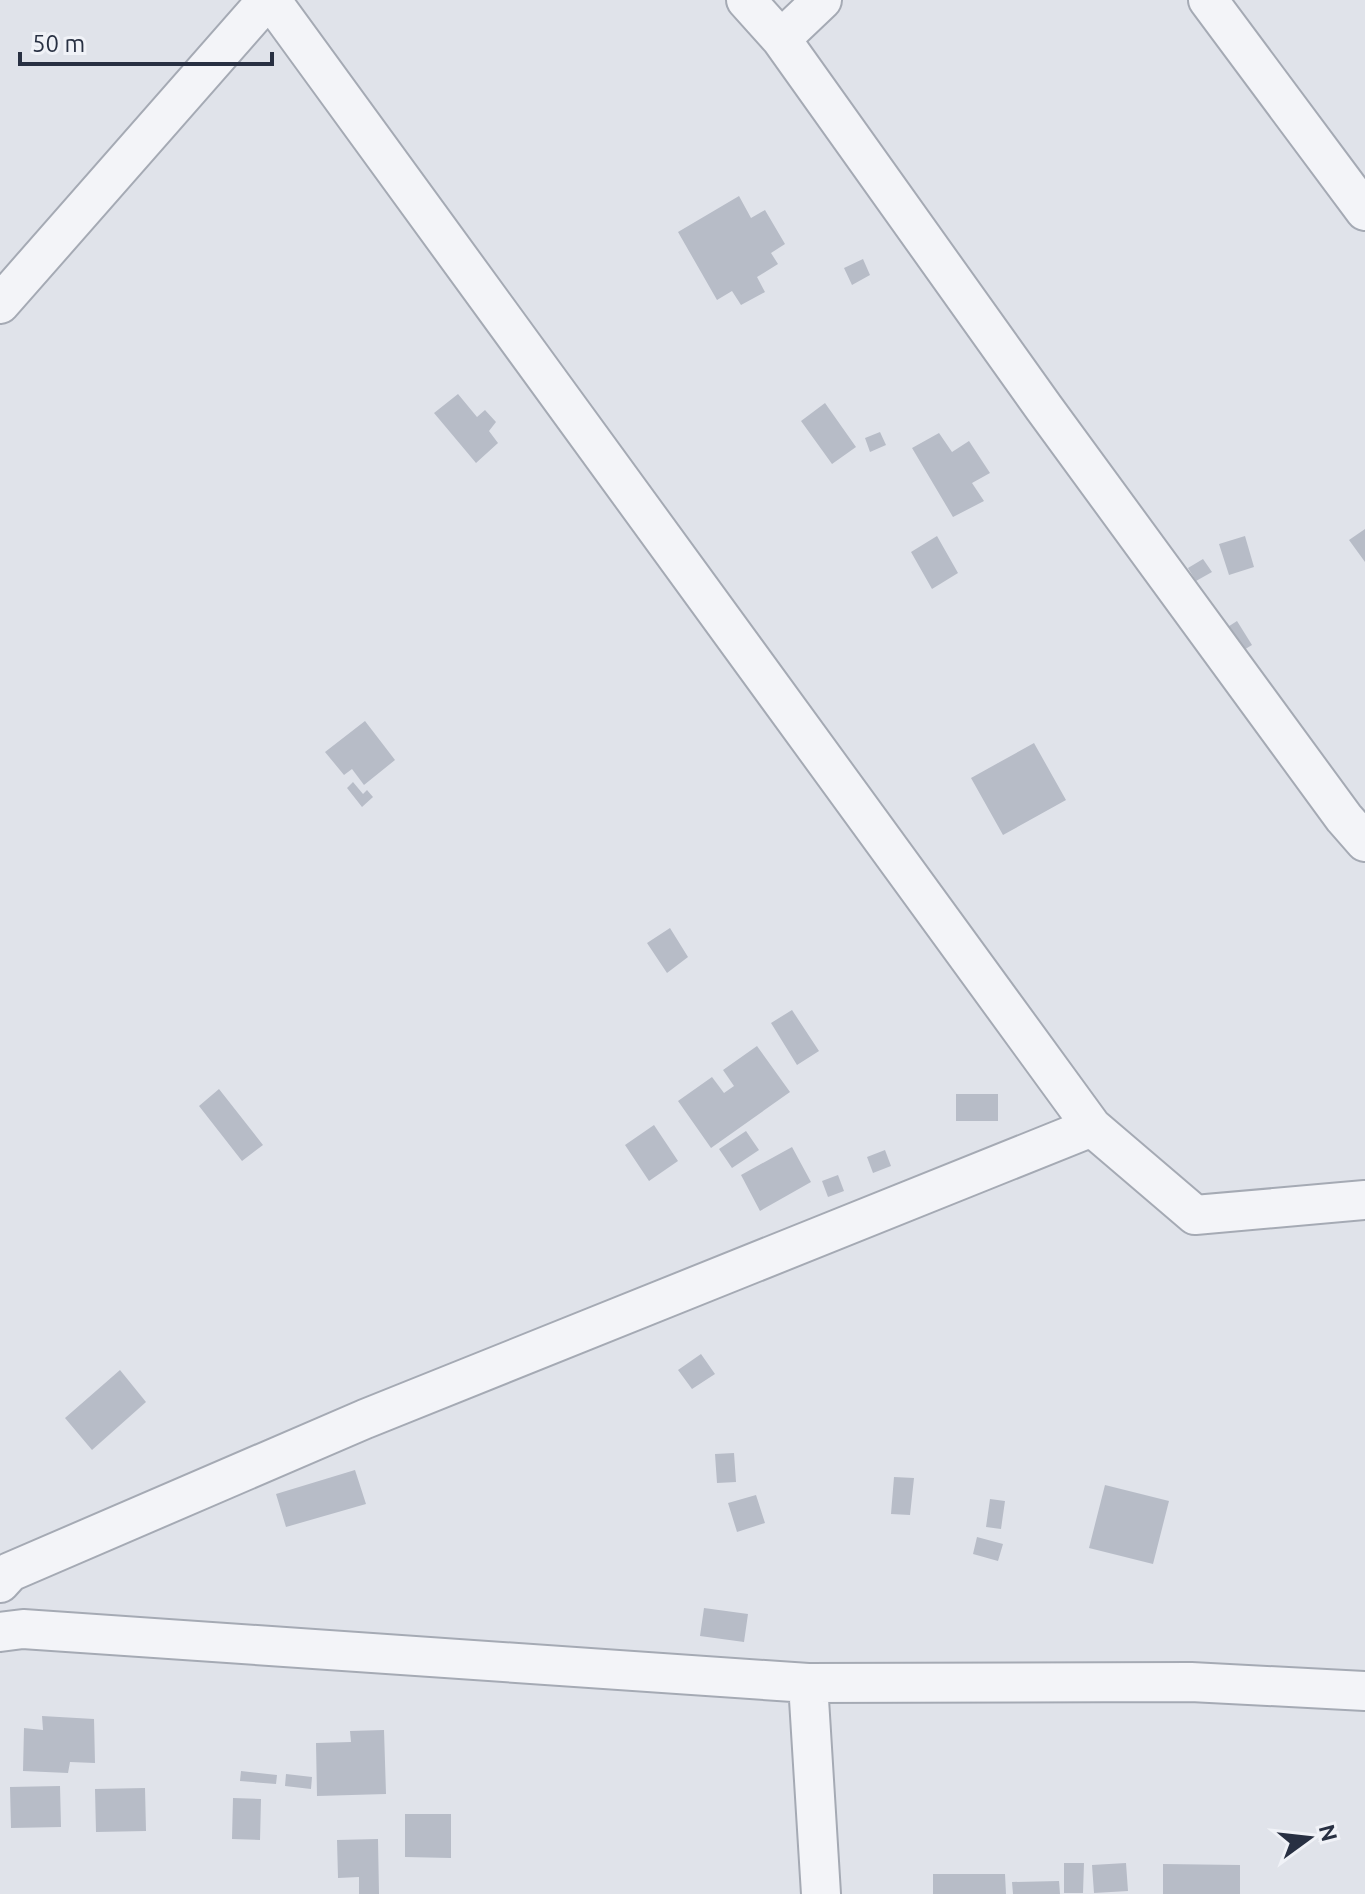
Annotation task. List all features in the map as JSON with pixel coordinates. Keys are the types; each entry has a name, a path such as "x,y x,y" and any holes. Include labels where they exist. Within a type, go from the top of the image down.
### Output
{"street":[{"path":"0,304 269,0 1092,1127 1195,1215 1365,1200"},
{"path":"746,0 781,39 1053,421 1344,818 1365,842"},
{"path":"781,39 822,0"},
{"path":"1208,0 1365,211"},
{"path":"0,1583 10,1572 365,1419 1092,1127"},
{"path":"0,1632 23,1629 808,1683 1191,1682 1365,1691"},
{"path":"808,1683 821,1894"}],"building":[{"path":"739,196 751,218 765,210 785,244 771,253 778,264 757,277 765,292 741,305 732,291 717,300 678,232"},
{"path":"863,259 870,275 852,285 844,268"},
{"path":"458,394 477,417 485,410 496,422 489,431 498,443 476,463 434,413"},
{"path":"825,403 856,447 832,464 801,421"},
{"path":"880,432 886,445 870,452 865,438"},
{"path":"939,433 952,452 969,441 990,473 972,483 984,501 953,517 912,448"},
{"path":"1365,529 1365,562 1349,540"},
{"path":"937,536 958,573 932,589 911,552"},
{"path":"1245,536 1254,567 1229,575 1219,544"},
{"path":"1203,559 1212,572 1196,581 1188,568"},
{"path":"1237,621 1252,645 1237,654 1223,630"},
{"path":"365,721 395,760 364,785 352,769 344,775 325,752"},
{"path":"1034,743 1066,800 1003,835 971,778"},
{"path":"353,782 363,794 367,790 373,797 362,807 347,788"},
{"path":"670,928 688,957 667,973 647,943"},
{"path":"792,1010 819,1051 797,1065 771,1023"},
{"path":"757,1046 790,1092 711,1148 678,1101 712,1077 724,1093 734,1086 723,1070"},
{"path":"219,1089 263,1145 242,1161 199,1106"},
{"path":"956,1094 998,1094 998,1121 956,1121"},
{"path":"654,1125 678,1161 649,1181 625,1145"},
{"path":"746,1131 759,1150 732,1168 719,1149"},
{"path":"792,1147 811,1182 760,1211 741,1175"},
{"path":"885,1150 891,1166 873,1173 867,1157"},
{"path":"838,1175 844,1191 828,1197 822,1181"},
{"path":"701,1354 715,1374 692,1389 678,1370"},
{"path":"120,1370 146,1402 92,1450 65,1418"},
{"path":"734,1453 736,1482 717,1483 715,1454"},
{"path":"355,1470 366,1504 286,1527 276,1494"},
{"path":"894,1477 914,1478 910,1515 891,1514"},
{"path":"1105,1485 1169,1501 1153,1564 1089,1548"},
{"path":"756,1495 765,1523 737,1532 728,1503"},
{"path":"990,1499 1005,1501 1001,1529 986,1527"},
{"path":"977,1537 1003,1544 998,1561 973,1554"},
{"path":"704,1608 748,1614 744,1642 700,1636"},
{"path":"42,1716 94,1719 95,1763 70,1762 68,1773 23,1771 24,1728 43,1730"},
{"path":"384,1730 386,1794 317,1796 316,1743 351,1742 350,1731"},
{"path":"241,1771 277,1775 276,1784 240,1781"},
{"path":"286,1774 312,1777 311,1789 285,1786"},
{"path":"60,1786 61,1827 11,1828 10,1787"},
{"path":"145,1788 146,1831 96,1832 95,1789"},
{"path":"233,1798 261,1799 260,1840 232,1839"},
{"path":"405,1814 451,1814 451,1858 405,1857"},
{"path":"378,1839 379,1894 359,1894 359,1877 338,1878 337,1840"},
{"path":"1064,1863 1084,1863 1083,1893 1064,1893"},
{"path":"1126,1863 1128,1891 1094,1893 1092,1865"},
{"path":"1163,1864 1240,1865 1240,1894 1163,1894"},
{"path":"933,1874 1005,1874 1006,1894 933,1894"},
{"path":"1059,1881 1060,1894 1013,1894 1012,1882"}]}
